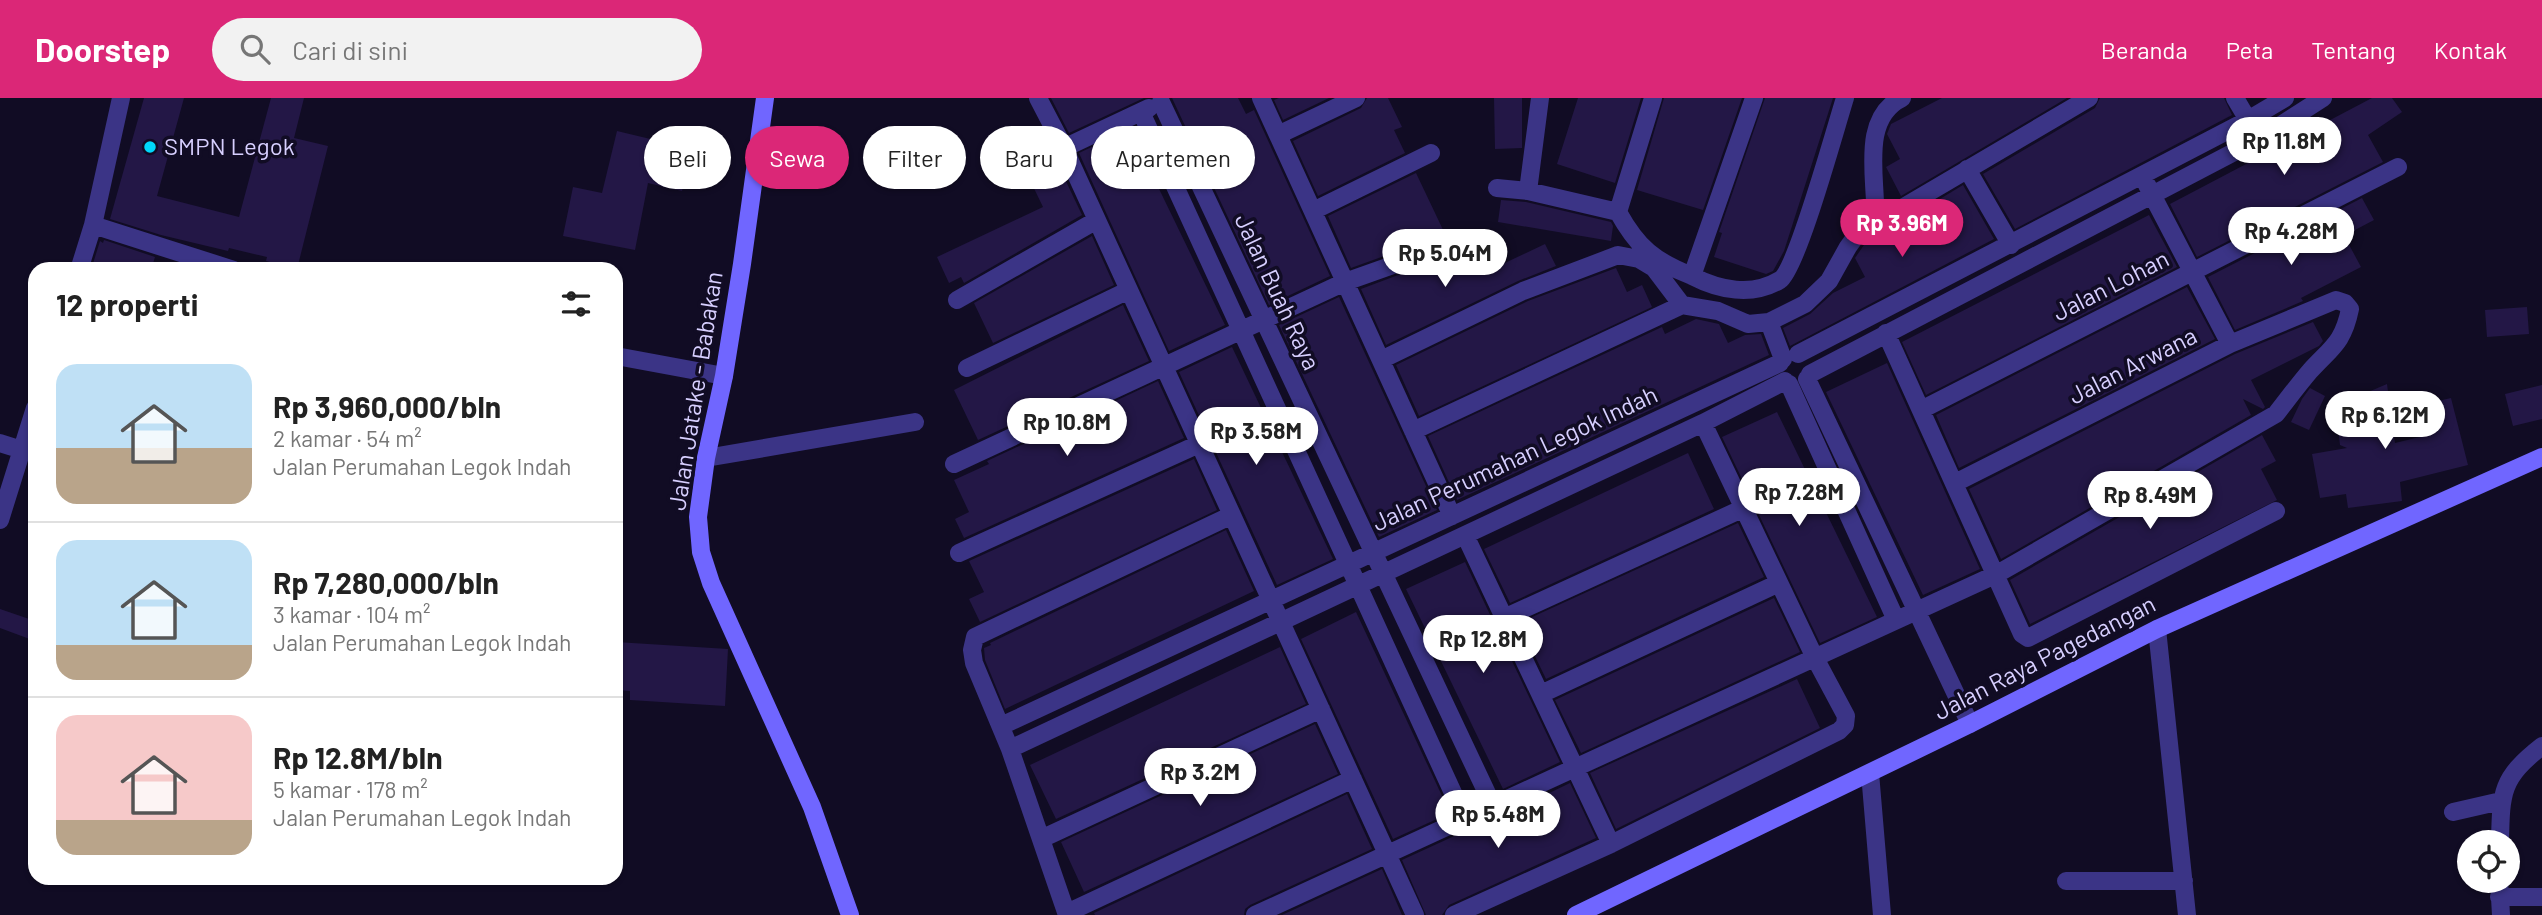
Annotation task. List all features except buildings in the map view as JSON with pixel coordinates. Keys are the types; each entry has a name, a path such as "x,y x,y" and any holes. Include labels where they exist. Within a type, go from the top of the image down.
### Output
{"street":[{"path":"81,262 93,225 121,98"},
{"name":"Jalan Jatake - Babakan","path":"765,98 724,376 706,458 698,517 701,552 711,583 812,807 850,915"},
{"path":"1038,98 1053,126"},
{"path":"1261,98 1452,516"},
{"path":"1278,135 1356,98"},
{"path":"1528,191 1540,98"},
{"path":"1653,98 1618,212 1630,235 1646,252 1667,266 1723,288 1743,292 1781,279 1787,272 1845,98"},
{"path":"1692,276 1754,98"},
{"path":"1892,214 1881,210 1875,203 1874,144 1878,121 1891,103 1902,98"},
{"path":"1413,431 1682,305 1718,311 1748,324 1769,322 1805,304 1829,281 1856,236 2089,98"},
{"path":"2235,98 2248,120"},
{"name":"Jalan Perumahan Legok Indah","path":"1001,726 1787,359 2011,245 2285,98"},
{"path":"1787,383 1799,384 1886,333 2259,139 2323,98"},
{"path":"1077,142 1165,100"},
{"name":"Jalan Buah Raya","path":"1165,100 1264,320 1493,806"},
{"name":"Jalan Buah Raya","path":"1141,112 1465,819"},
{"path":"1312,211 1431,153"},
{"name":"Jalan Lohan","path":"1922,410 2398,167"},
{"path":"1967,169 2011,245"},
{"path":"2143,175 2230,344"},
{"path":"1077,176 1415,915"},
{"path":"1497,188 1528,191 1618,212"},
{"path":"957,300 1097,220"},
{"path":"93,225 209,262"},
{"path":"954,464 1345,282 1469,239"},
{"path":"1381,360 1523,291 1618,255 1639,259 1654,268 1682,305"},
{"path":"967,368 1129,290"},
{"name":"Jalan Arwana","path":"1955,482 2230,344 2336,300 2345,303 2350,309 2342,335 2276,414 1997,574"},
{"path":"1769,322 1787,359"},
{"path":"1886,333 2022,634 2028,638 2276,511"},
{"path":"623,357 724,376"},
{"path":"1787,359 1807,359 1809,376 1970,724"},
{"path":"1787,359 1780,373 1896,620"},
{"name":"Jalan Perumahan Legok Indah","path":"1010,749 1787,383"},
{"path":"706,458 915,422"},
{"path":"1454,915 1611,844 1839,731 1845,725 1846,716 1815,658 1703,423"},
{"path":"0,520 28,431"},
{"path":"0,443 22,450"},
{"path":"959,553 1199,444"},
{"name":"Jalan Raya Pagedangan","path":"1576,915 1970,724 2157,629 2542,457"},
{"path":"1504,618 1744,508"},
{"path":"1232,515 975,637 972,650 974,663 1010,749 1067,914 1353,779"},
{"name":"Jalan Perumahan Legok Indah","path":"1465,535 1611,844"},
{"path":"1255,915 1997,574"},
{"path":"1541,695 1779,583"},
{"path":"2157,629 2187,915"},
{"path":"1041,839 1321,709"},
{"path":"2500,830 2501,801 2506,782 2518,766 2542,746"},
{"path":"1870,773 1882,915"},
{"path":"2453,811 2501,801"},
{"path":"2066,881 2184,881"},
{"path":"2520,892 2542,897"},
{"path":"2499,893 2501,915"}],"place":[{"name":"SMPN Legok","path":"150,147"}]}
